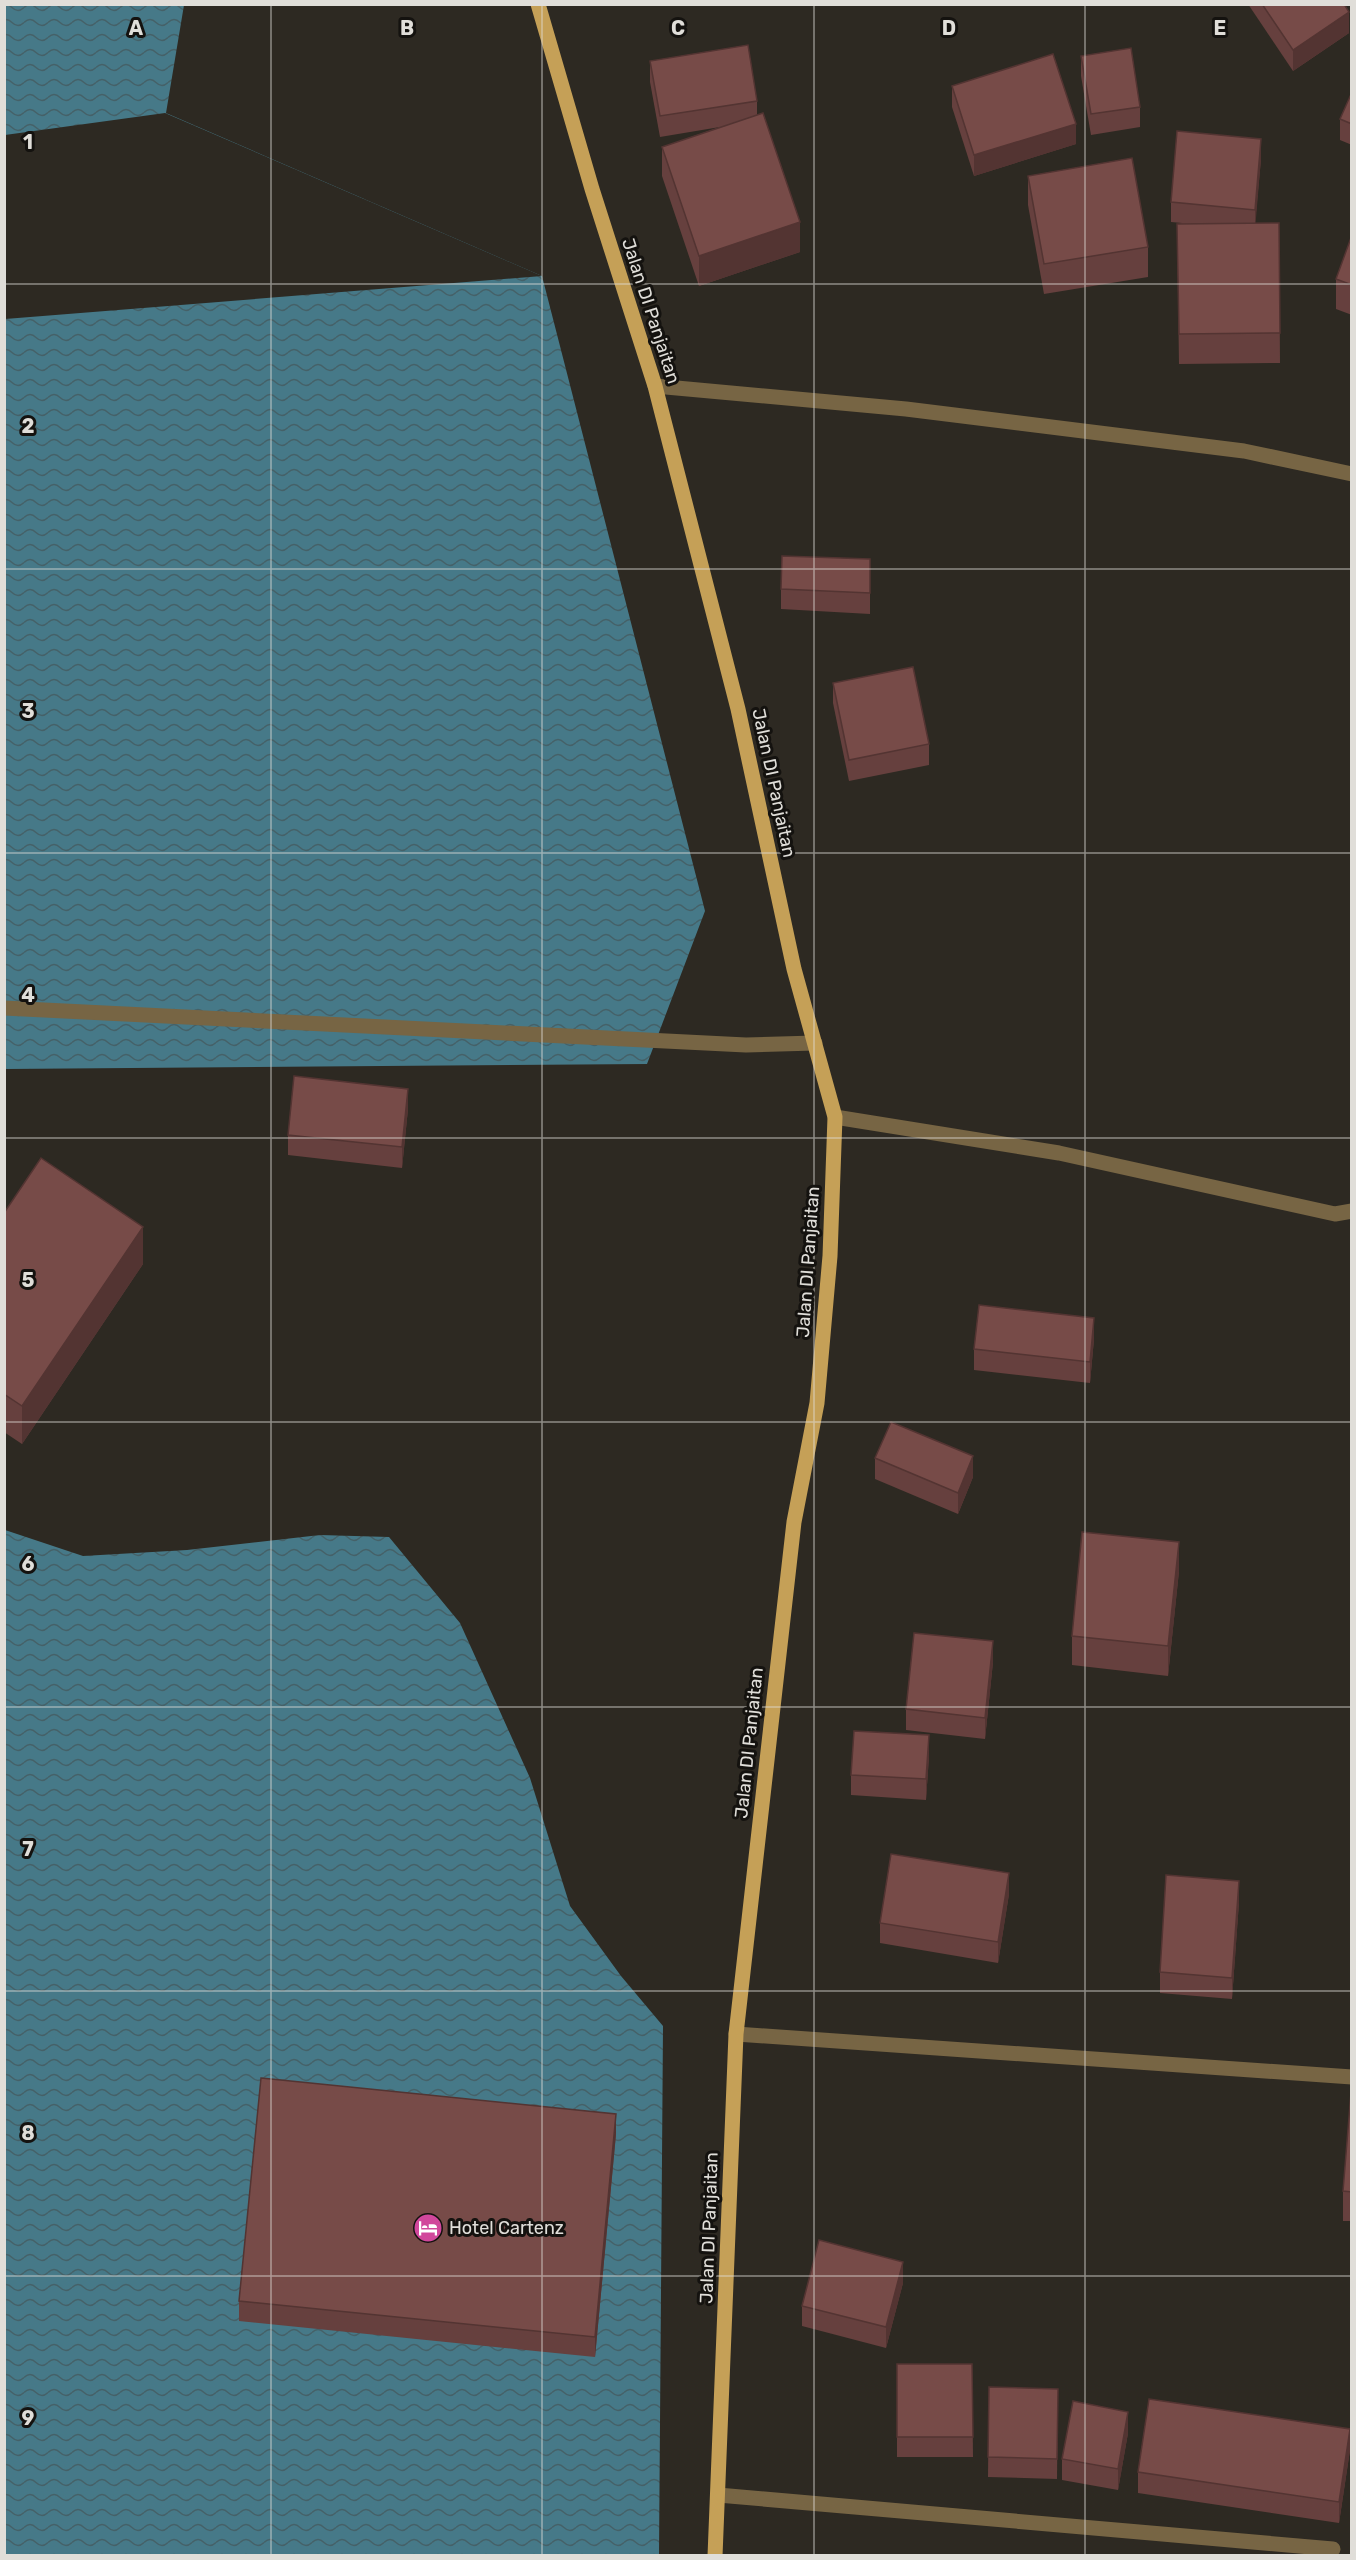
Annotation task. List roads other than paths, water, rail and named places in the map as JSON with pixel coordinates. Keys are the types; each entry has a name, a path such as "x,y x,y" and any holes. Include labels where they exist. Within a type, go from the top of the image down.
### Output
{"main road":[{"name":"Jalan DI Panjaitan","path":"538,4 592,189 655,386 738,709 794,969 835,1117 830,1256 817,1403 794,1522 736,2034 715,2556"}],"street":[{"path":"655,386 906,409 1245,451 1352,474"},
{"path":"4,1008 746,1045 814,1043"},
{"path":"835,1117 1059,1153 1335,1214 1352,1211"},
{"path":"736,2034 1352,2077"},
{"path":"718,2495 1333,2549"}],"water":[{"path":"4,5 184,5 166,113 542,276 705,911 647,1064 5,1069"},
{"path":"5,1530 83,1556 187,1550 320,1535 389,1537 460,1623 530,1778 570,1906 621,1976 663,2026 659,2555 5,2556"}],"place":[{"name":"Hotel Cartenz","path":"428,2228"}]}
